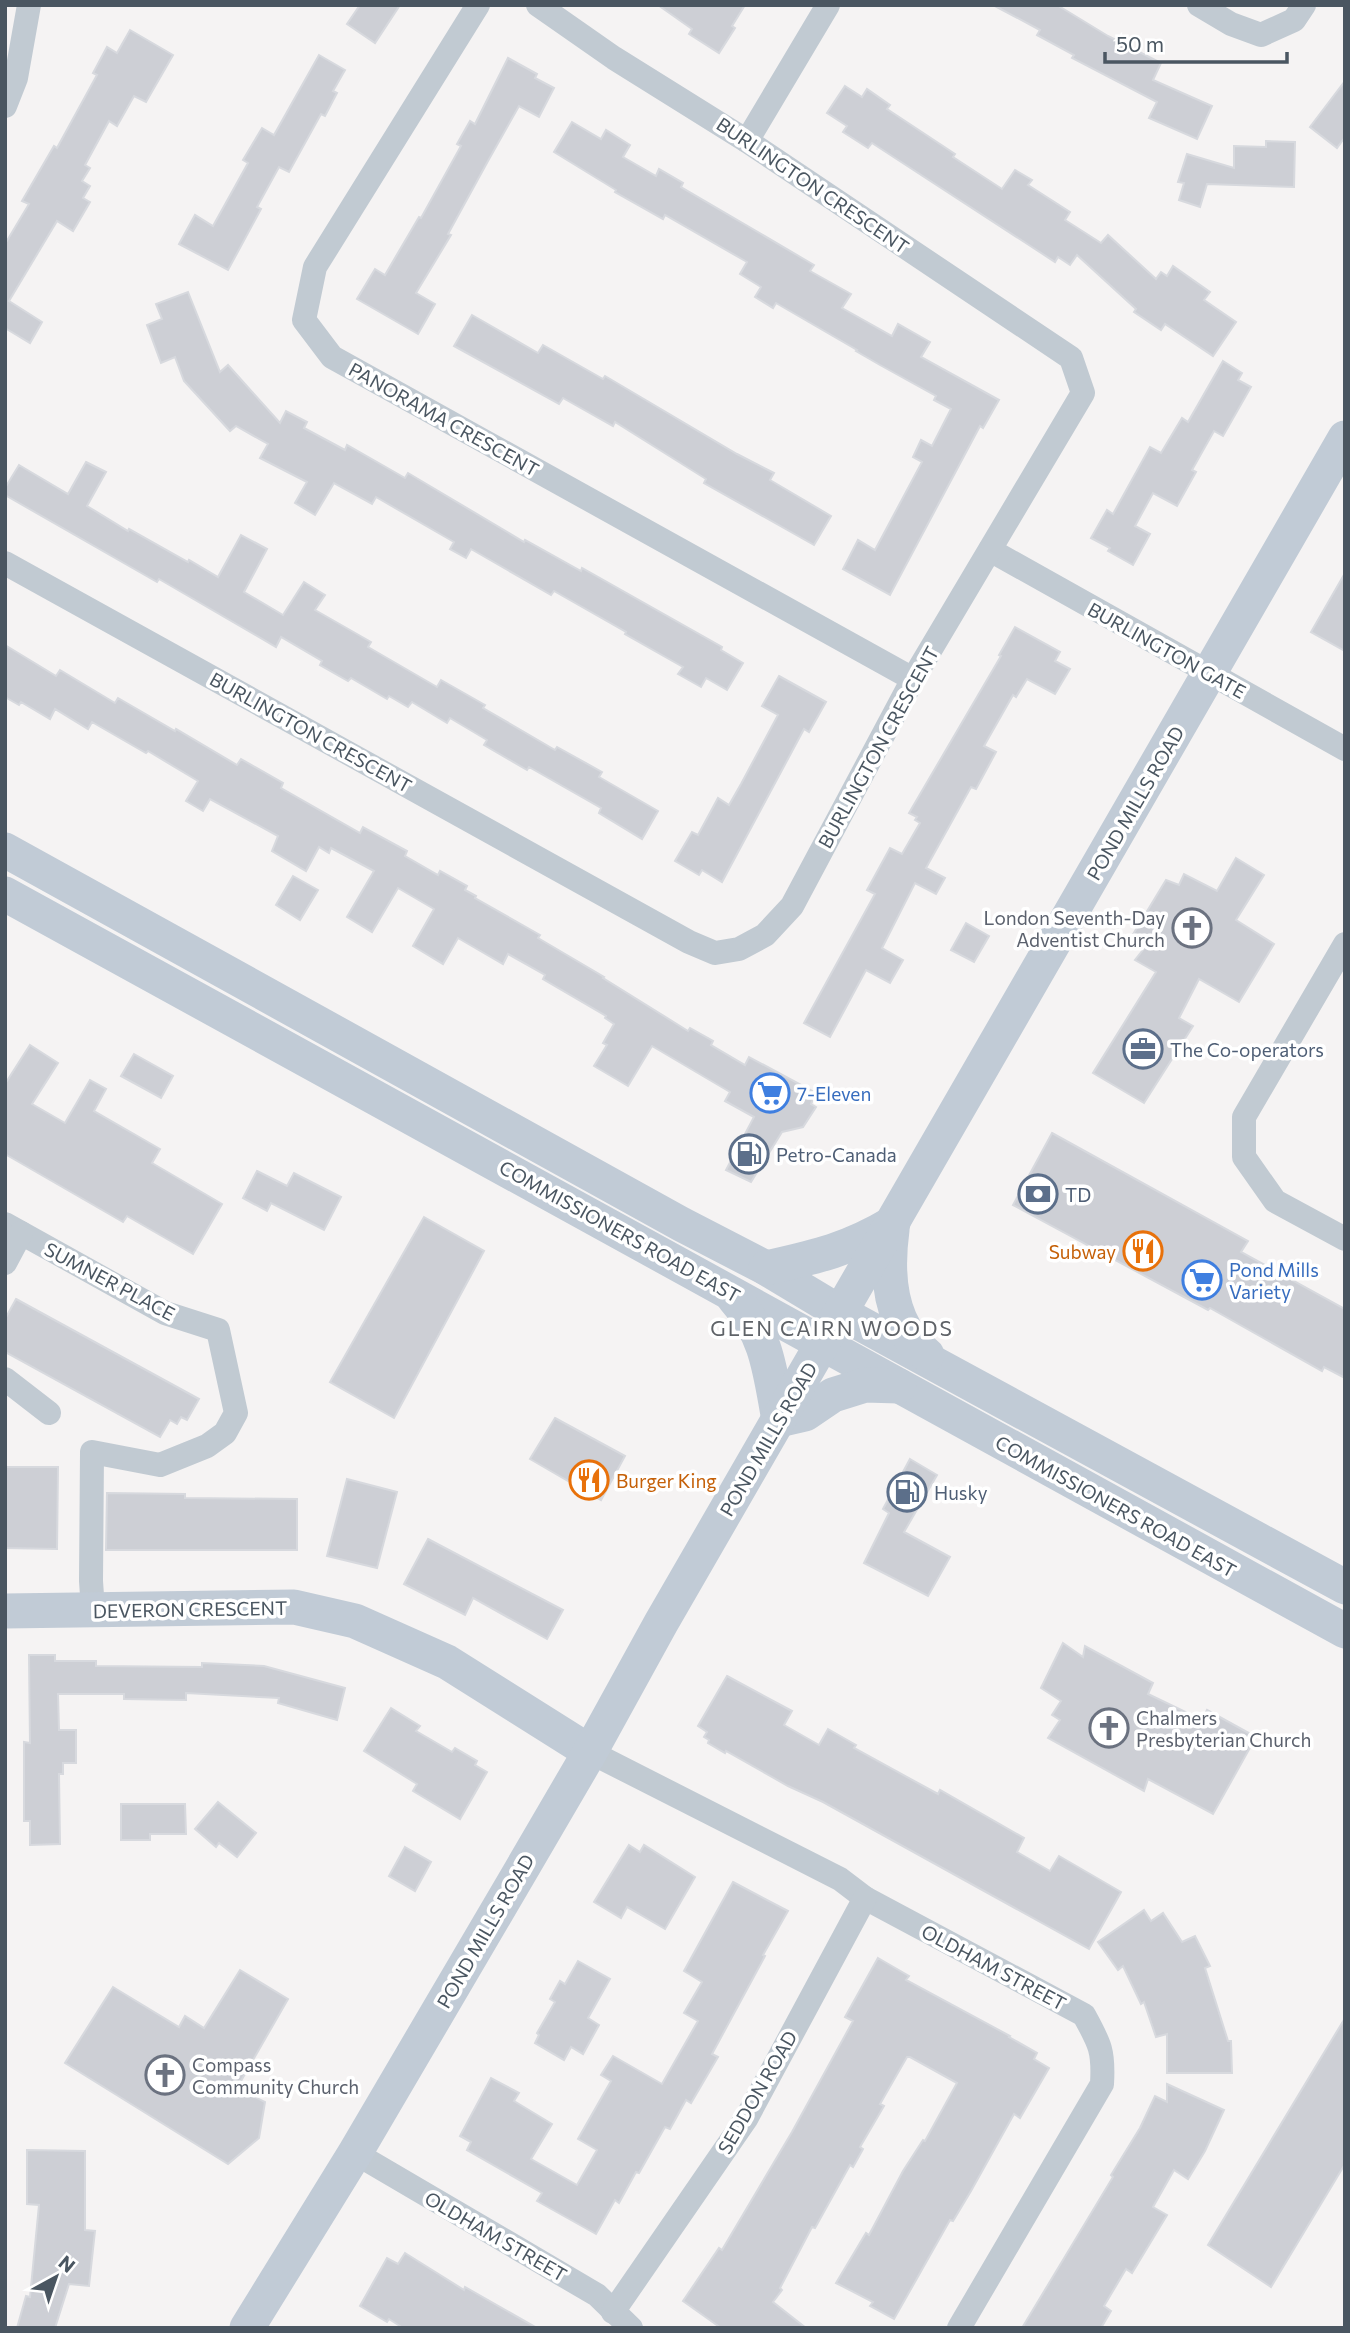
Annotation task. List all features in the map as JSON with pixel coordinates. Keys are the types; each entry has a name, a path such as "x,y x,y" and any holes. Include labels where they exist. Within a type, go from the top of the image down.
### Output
{"main road":[{"name":"POND MILLS ROAD","path":"247,2328 355,2153 590,1752 661,1623 1345,438"},
{"name":"COMMISSIONERS ROAD EAST","path":"5,850 670,1218 766,1268 841,1313 1345,1587"},
{"name":"COMMISSIONERS ROAD EAST","path":"5,894 1345,1631"},
{"path":"766,1268 832,1253 865,1240 892,1223"},
{"path":"892,1223 888,1259 890,1292 902,1323 921,1350 947,1371"},
{"path":"726,1289 749,1314 764,1345 779,1420 805,1413 833,1395 865,1385 899,1386"},
{"name":"DEVERON CRESCENT","path":"5,1611 294,1607 355,1621 447,1662 590,1752"}],"street":[{"path":"5,106 16,78 29,5"},
{"name":"PANORAMA CRESCENT","path":"478,5 315,267 304,320 332,357 913,679"},
{"name":"BURLINGTON CRESCENT","path":"5,563 689,942 715,953 738,949 765,935 792,906 913,679 1083,393 1071,358 747,141 614,58 538,5"},
{"path":"747,141 828,5"},
{"path":"1199,5 1231,23 1261,35 1294,20 1304,5"},
{"name":"BURLINGTON GATE","path":"990,550 1345,749"},
{"path":"1345,944 1244,1117 1244,1157 1275,1200 1345,1239"},
{"path":"5,1263 13,1229"},
{"name":"SUMNER PLACE","path":"13,1229 165,1313 218,1330 236,1413 225,1433 207,1446 160,1465 92,1452 93,1609"},
{"path":"5,1378 49,1413"},
{"name":"OLDHAM STREET","path":"590,1752 840,1879 865,1898 1084,2015 1104,2059 1102,2084 959,2328"},
{"name":"SEDDON ROAD","path":"622,2320 746,2119 865,1898"},
{"name":"OLDHAM STREET","path":"355,2153 597,2295 622,2320"}],"building":[{"path":"360,5 400,5 375,43 347,24"},
{"path":"658,5 745,5 732,26 735,28 719,53 689,34 692,29"},
{"path":"993,5 1057,5 1108,36 1161,63 1153,80 1212,106 1197,139 1149,118 1157,102 1072,58 1074,55 1037,35 1040,30"},
{"path":"130,30 173,55 146,102 134,96 117,126 109,121 85,165 90,168 82,181 90,186 83,198 90,202 73,231 57,221 9,301 42,322 30,343 5,328 5,244 29,204 22,201 54,146 57,148 97,75 93,73 107,47 117,53"},
{"path":"319,55 345,70 333,91 337,93 325,116 321,114 289,172 279,167 257,207 261,209 228,270 179,244 195,215 213,226 248,163 243,160 262,128 274,135"},
{"path":"508,58 537,74 535,78 554,88 539,117 519,106 488,161 448,234 451,235 416,293 435,304 418,334 357,299 375,269 385,275 419,217 421,218 461,146 457,144 470,121 475,124"},
{"path":"1345,81 1345,137 1337,148 1310,127"},
{"path":"845,86 862,97 867,89 890,105 887,109 1002,189 1015,170 1032,180 1028,185 1070,212 1065,220 1101,243 1108,235 1156,279 1161,272 1167,276 1173,266 1210,292 1204,300 1236,322 1213,356 1165,324 1161,330 1134,312 1136,309 1077,255 1070,265 1058,257 1055,262 872,143 868,148 843,132 847,126 827,113"},
{"path":"572,122 601,139 606,130 630,145 623,157 656,176 659,169 683,183 681,187 814,265 810,271 851,294 842,308 892,336 898,324 930,342 921,357 999,400 983,428 980,426 890,595 843,569 858,540 875,550 922,462 913,457 921,440 932,446 951,409 934,400 936,396 776,303 773,308 755,297 761,287 740,274 747,262 665,215 663,219 615,192 616,190 554,152"},
{"path":"1266,141 1295,142 1294,187 1207,184 1200,207 1179,200 1184,183 1178,182 1187,154 1234,168 1234,146 1266,147"},
{"path":"188,292 220,372 228,365 280,423 286,411 307,422 304,428 345,450 347,445 405,478 408,473 524,542 525,540 581,571 582,568 722,647 721,650 743,663 727,690 706,678 701,687 678,674 683,667 625,634 626,632 554,591 551,595 471,549 466,558 450,549 454,542 376,497 372,504 334,483 315,515 295,503 307,482 260,458 268,444 236,426 230,431 184,381 175,357 161,363 147,325 162,319 156,304"},
{"path":"472,315 538,353 543,345 603,379 605,376 774,473 770,480 831,516 814,545 704,483 706,479 615,422 613,426 563,398 559,404 454,346"},
{"path":"1223,361 1242,373 1238,380 1251,387 1223,436 1214,431 1192,470 1196,472 1177,506 1153,493 1135,526 1150,534 1133,565 1091,538 1107,510 1113,514 1150,447 1161,453 1182,418 1188,422"},
{"path":"86,462 106,472 87,506 128,531 129,529 218,577 241,535 267,549 244,592 283,615 304,582 325,595 315,610 371,642 368,647 437,687 441,680 555,750 557,747 602,772 599,777 658,811 642,839 599,813 601,808 484,745 487,740 450,718 447,723 412,702 408,707 389,696 387,699 351,678 348,681 320,665 322,661 281,637 276,647 5,495 5,488 19,465 68,494"},
{"path":"1345,573 1345,651 1311,632"},
{"path":"1015,627 1060,652 1055,661 1070,669 1055,694 1027,679 1016,697 1013,695 984,746 996,752 976,789 971,787 926,868 945,878 936,894 915,883 882,948 903,960 890,983 866,970 830,1037 804,1023 875,894 867,890 890,848 902,854 920,823 915,820 917,817 909,813 1001,656 999,655"},
{"path":"5,645 56,676 60,670 115,703 118,698 237,765 241,759 283,783 281,788 360,833 363,827 407,851 405,856 438,875 440,871 467,886 465,890 476,896 475,898 540,935 538,938 688,1031 690,1028 713,1041 711,1045 745,1065 749,1057 816,1093 811,1104 816,1107 803,1127 782,1132 751,1182 726,1170 754,1117 725,1101 730,1092 652,1046 628,1086 594,1066 607,1045 603,1043 614,1024 605,1018 606,1016 543,979 545,975 508,954 503,964 458,938 443,964 413,946 434,909 398,888 372,932 347,917 374,871 331,848 329,853 319,847 306,871 272,851 278,836 210,799 203,811 186,801 198,781 148,751 146,753 92,722 88,729 55,709 50,719 21,702 19,705 5,697"},
{"path":"779,676 826,702 809,732 804,729 722,882 702,870 699,875 675,861 692,832 698,835 718,798 729,805 741,784 778,715 762,706"},
{"name":"London Seventh-Day Adventist Church","path":"1236,858 1264,875 1236,920 1274,944 1239,1002 1199,979 1179,1018 1193,1026 1144,1103 1093,1073 1156,972 1135,960 1146,946 1132,936 1166,880 1179,885 1184,874 1217,891"},
{"path":"293,876 318,890 300,920 276,905"},
{"path":"966,923 989,936 974,962 951,950"},
{"path":"30,1045 58,1063 32,1104 65,1123 90,1080 106,1089 94,1111 160,1149 152,1163 222,1204 193,1254 127,1216 123,1222 5,1154 5,1084"},
{"path":"134,1054 173,1076 161,1098 121,1076"},
{"path":"1052,1133 1248,1241 1241,1252 1345,1309 1345,1378 1324,1367 1322,1371 1210,1308 1208,1310 1013,1205"},
{"path":"257,1171 287,1186 294,1173 341,1197 324,1230 271,1203 267,1211 243,1198"},
{"path":"424,1217 484,1251 394,1418 330,1382"},
{"path":"16,1299 199,1399 187,1420 181,1417 177,1424 170,1420 160,1437 5,1352 5,1319"},
{"name":"Burger King","path":"555,1418 625,1456 601,1500 530,1459"},
{"path":"910,1459 937,1475 904,1532 950,1557 928,1596 864,1563 889,1513 883,1509"},
{"path":"5,1467 58,1467 57,1549 5,1548"},
{"path":"347,1479 397,1492 377,1568 327,1556"},
{"path":"107,1493 185,1494 185,1498 297,1499 297,1550 106,1550"},
{"path":"428,1539 563,1610 547,1639 473,1598 465,1615 404,1584"},
{"name":"Chalmers Presbyterian Church","path":"1063,1643 1083,1657 1085,1646 1153,1683 1148,1694 1202,1720 1207,1710 1256,1737 1213,1814 1148,1779 1144,1791 1048,1738 1060,1720 1052,1715 1061,1701 1041,1688"},
{"path":"29,1655 55,1655 55,1661 96,1661 96,1666 202,1667 202,1663 264,1666 345,1688 337,1720 278,1703 279,1698 186,1693 186,1700 124,1699 124,1694 58,1694 59,1730 76,1730 76,1763 63,1763 63,1774 59,1774 60,1844 30,1845 30,1821 24,1821 24,1742 30,1743"},
{"path":"727,1676 792,1711 784,1725 819,1745 828,1729 856,1745 854,1748 938,1794 940,1790 1024,1838 1017,1852 1050,1871 1059,1856 1121,1892 1089,1949 823,1802 708,1743 709,1740 704,1737 707,1732 698,1726"},
{"path":"391,1708 420,1726 416,1731 452,1752 455,1748 477,1761 475,1765 487,1772 460,1819 413,1791 417,1784 364,1751"},
{"path":"218,1802 256,1833 237,1857 219,1843 216,1847 195,1829"},
{"path":"121,1804 185,1804 186,1834 150,1834 150,1840 121,1840"},
{"path":"629,1845 640,1852 644,1845 695,1877 665,1929 627,1907 621,1918 594,1902"},
{"path":"405,1847 431,1862 415,1891 389,1876"},
{"path":"733,1882 788,1911 712,2054 718,2057 691,2103 686,2100 670,2129 665,2127 639,2173 636,2172 619,2203 615,2200 596,2234 537,2201 542,2193 467,2150 471,2142 460,2136 491,2078 519,2093 514,2101 552,2124 531,2159 577,2185 597,2150 578,2139 611,2081 601,2075 613,2056 662,2084 698,2021 684,2013 702,1982 684,1971"},
{"path":"1144,1910 1151,1921 1163,1913 1182,1942 1195,1936 1210,1966 1205,1968 1228,2041 1231,2041 1232,2073 1167,2073 1167,2034 1156,2037 1144,2002 1141,2004 1123,1966 1118,1970 1098,1942"},
{"path":"878,1958 909,1976 906,1980 1037,2053 1034,2059 1049,2068 1020,2118 1014,2114 894,2319 870,2306 873,2302 836,2283 866,2233 869,2235 903,2171 923,2140 925,2141 957,2083 910,2057 907,2057 880,2104 884,2106 860,2147 863,2149 853,2167 850,2165 815,2228 812,2227 780,2288 782,2290 773,2302 806,2328 721,2328 683,2301 719,2248 722,2250 792,2132 853,2021 845,2017"},
{"path":"578,1961 610,1979 588,2018 599,2025 583,2054 571,2047 564,2060 535,2043 539,2035 537,2033 555,2002 550,1999 560,1981 565,1984"},
{"name":"Compass Community Church","path":"240,1970 288,1999 237,2088 265,2102 259,2138 228,2164 65,2063 113,1987 179,2027 185,2016 204,2028"},
{"path":"1345,2018 1345,2164 1271,2287 1208,2245"},
{"path":"1167,2084 1224,2110 1205,2151 1188,2179 1174,2170 1153,2207 1167,2215 1132,2273 1126,2269 1104,2306 1111,2311 1101,2328 1022,2328 1113,2177 1111,2175 1140,2128 1155,2096 1167,2102"},
{"path":"27,2150 85,2151 85,2230 95,2231 89,2286 69,2284 55,2328 17,2328 26,2296 30,2297 39,2205 27,2204"},
{"path":"405,2253 464,2290 465,2287 537,2328 403,2328 360,2306 387,2258 398,2264"}],"place":[{"name":"London Seventh-Day Adventist Church","path":"1192,928"},
{"name":"The Co-operators","path":"1143,1049"},
{"name":"7-Eleven","path":"770,1093"},
{"name":"Petro-Canada","path":"749,1154"},
{"name":"TD","path":"1038,1194"},
{"name":"Subway","path":"1143,1251"},
{"name":"Pond Mills Variety","path":"1202,1280"},
{"name":"Burger King","path":"589,1480"},
{"name":"Husky","path":"907,1492"},
{"name":"Chalmers Presbyterian Church","path":"1109,1728"},
{"name":"Compass Community Church","path":"165,2075"}],"district":[{"name":"GLEN CAIRN WOODS","path":"832,1327"}]}
